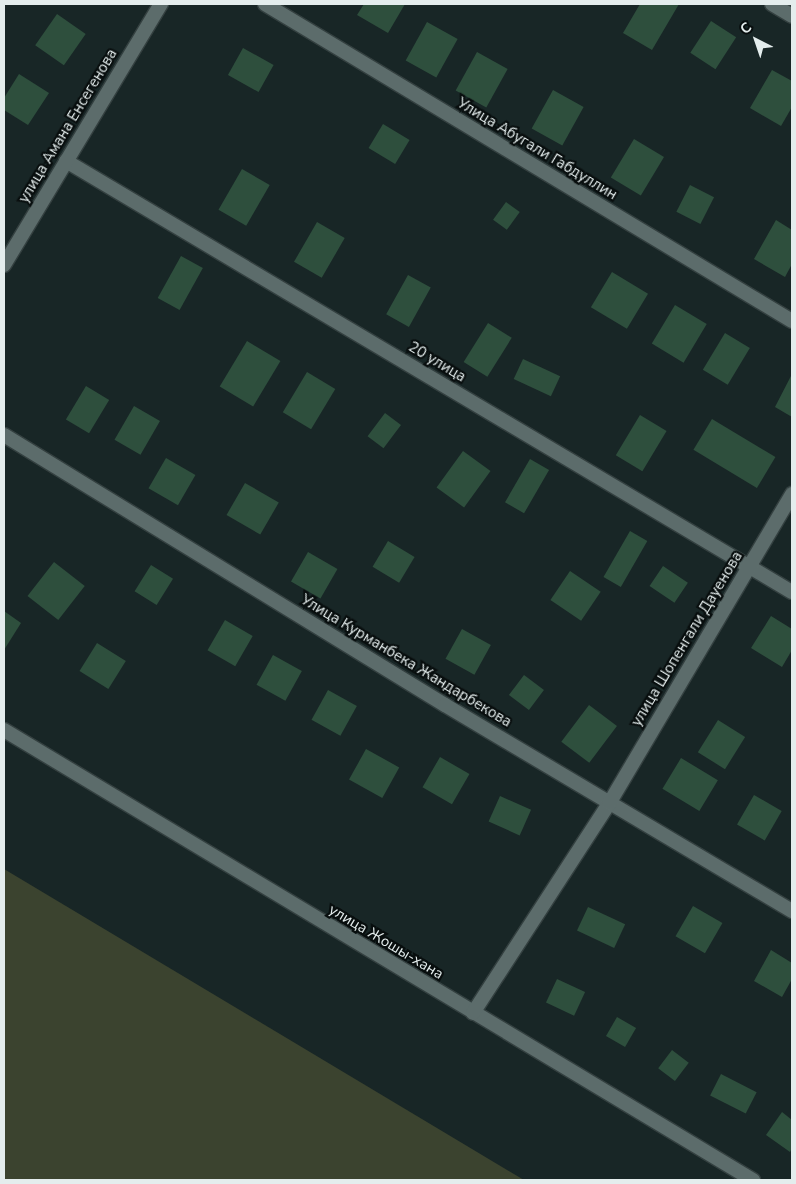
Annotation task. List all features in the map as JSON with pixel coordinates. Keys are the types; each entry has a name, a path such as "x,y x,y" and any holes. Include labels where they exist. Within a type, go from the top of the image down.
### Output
{"street":[{"name":"улица Амана Енсегенова","path":"4,265 161,4"},
{"name":"Улица Абугали Габдуллин","path":"265,4 792,321"},
{"path":"772,4 792,16"},
{"name":"20 улица","path":"66,161 792,592"},
{"name":"Улица Курманбека Жандарбекова","path":"4,435 437,700 792,911"},
{"name":"улица Шопенгали Дауенова","path":"473,1013 610,802 792,494"},
{"name":"улица Жошы-хана","path":"4,730 753,1180"}],"green space":[{"path":"4,869 524,1180 4,1180"}],"building":[{"path":"364,4 405,4 388,33 357,15"},
{"path":"640,4 679,4 652,50 623,33"},
{"path":"57,14 86,34 64,65 35,45"},
{"path":"711,21 736,37 715,69 690,53"},
{"path":"427,22 458,39 436,77 406,60"},
{"path":"243,48 274,65 259,92 228,75"},
{"path":"477,52 508,69 486,107 456,90"},
{"path":"772,70 792,81 792,107 781,126 750,108"},
{"path":"19,74 49,93 28,125 4,110 4,98"},
{"path":"553,90 584,107 562,145 532,128"},
{"path":"383,124 410,140 395,164 369,148"},
{"path":"634,139 664,157 641,196 611,178"},
{"path":"242,169 270,185 246,226 218,210"},
{"path":"690,185 714,197 700,224 676,212"},
{"path":"506,202 520,212 507,230 493,220"},
{"path":"776,220 792,230 792,264 785,277 754,259"},
{"path":"317,222 345,238 322,278 294,262"},
{"path":"181,256 203,268 180,310 158,298"},
{"path":"612,272 648,294 627,329 591,307"},
{"path":"408,275 431,288 409,327 386,314"},
{"path":"675,305 707,324 684,363 652,344"},
{"path":"488,323 512,338 487,377 464,362"},
{"path":"725,333 750,348 728,385 703,370"},
{"path":"247,341 280,361 253,407 220,386"},
{"path":"523,359 560,376 551,396 514,379"},
{"path":"307,372 335,389 311,429 283,412"},
{"path":"792,374 792,417 775,407"},
{"path":"86,386 109,400 89,433 66,419"},
{"path":"134,406 160,421 140,455 115,440"},
{"path":"385,413 401,425 384,448 368,436"},
{"path":"640,415 667,431 642,471 616,455"},
{"path":"712,419 775,457 757,488 693,450"},
{"path":"463,451 491,471 464,507 437,487"},
{"path":"166,458 195,475 178,505 148,488"},
{"path":"530,459 549,470 524,513 505,502"},
{"path":"245,483 279,502 260,535 227,515"},
{"path":"630,531 647,541 621,587 604,577"},
{"path":"388,541 415,557 399,583 373,567"},
{"path":"308,552 337,569 320,598 291,581"},
{"path":"54,562 85,586 58,620 28,596"},
{"path":"151,565 173,579 157,605 135,591"},
{"path":"663,566 688,583 674,603 650,586"},
{"path":"570,571 601,592 581,621 550,600"},
{"path":"4,611 21,623 4,650"},
{"path":"771,616 792,629 792,650 782,667 751,648"},
{"path":"225,620 253,636 235,666 208,650"},
{"path":"462,629 491,645 474,675 446,659"},
{"path":"97,643 126,661 108,689 80,671"},
{"path":"273,655 302,671 285,701 257,685"},
{"path":"524,675 544,690 529,710 509,695"},
{"path":"328,690 357,706 340,736 312,720"},
{"path":"589,705 617,726 589,763 561,742"},
{"path":"718,720 745,737 725,769 698,752"},
{"path":"366,749 399,767 382,798 349,780"},
{"path":"440,757 469,774 452,804 422,787"},
{"path":"681,758 718,780 699,811 662,789"},
{"path":"754,795 782,811 765,840 737,824"},
{"path":"500,796 531,810 520,835 489,822"},
{"path":"693,906 722,923 705,953 676,936"},
{"path":"588,907 625,924 614,948 577,931"},
{"path":"771,950 792,963 792,979 782,997 754,981"},
{"path":"557,979 585,992 574,1016 546,1003"},
{"path":"617,1017 636,1028 625,1047 606,1036"},
{"path":"672,1050 689,1063 675,1081 658,1068"},
{"path":"721,1074 757,1092 746,1114 710,1095"},
{"path":"782,1112 792,1120 792,1148 790,1152 766,1135"}]}
